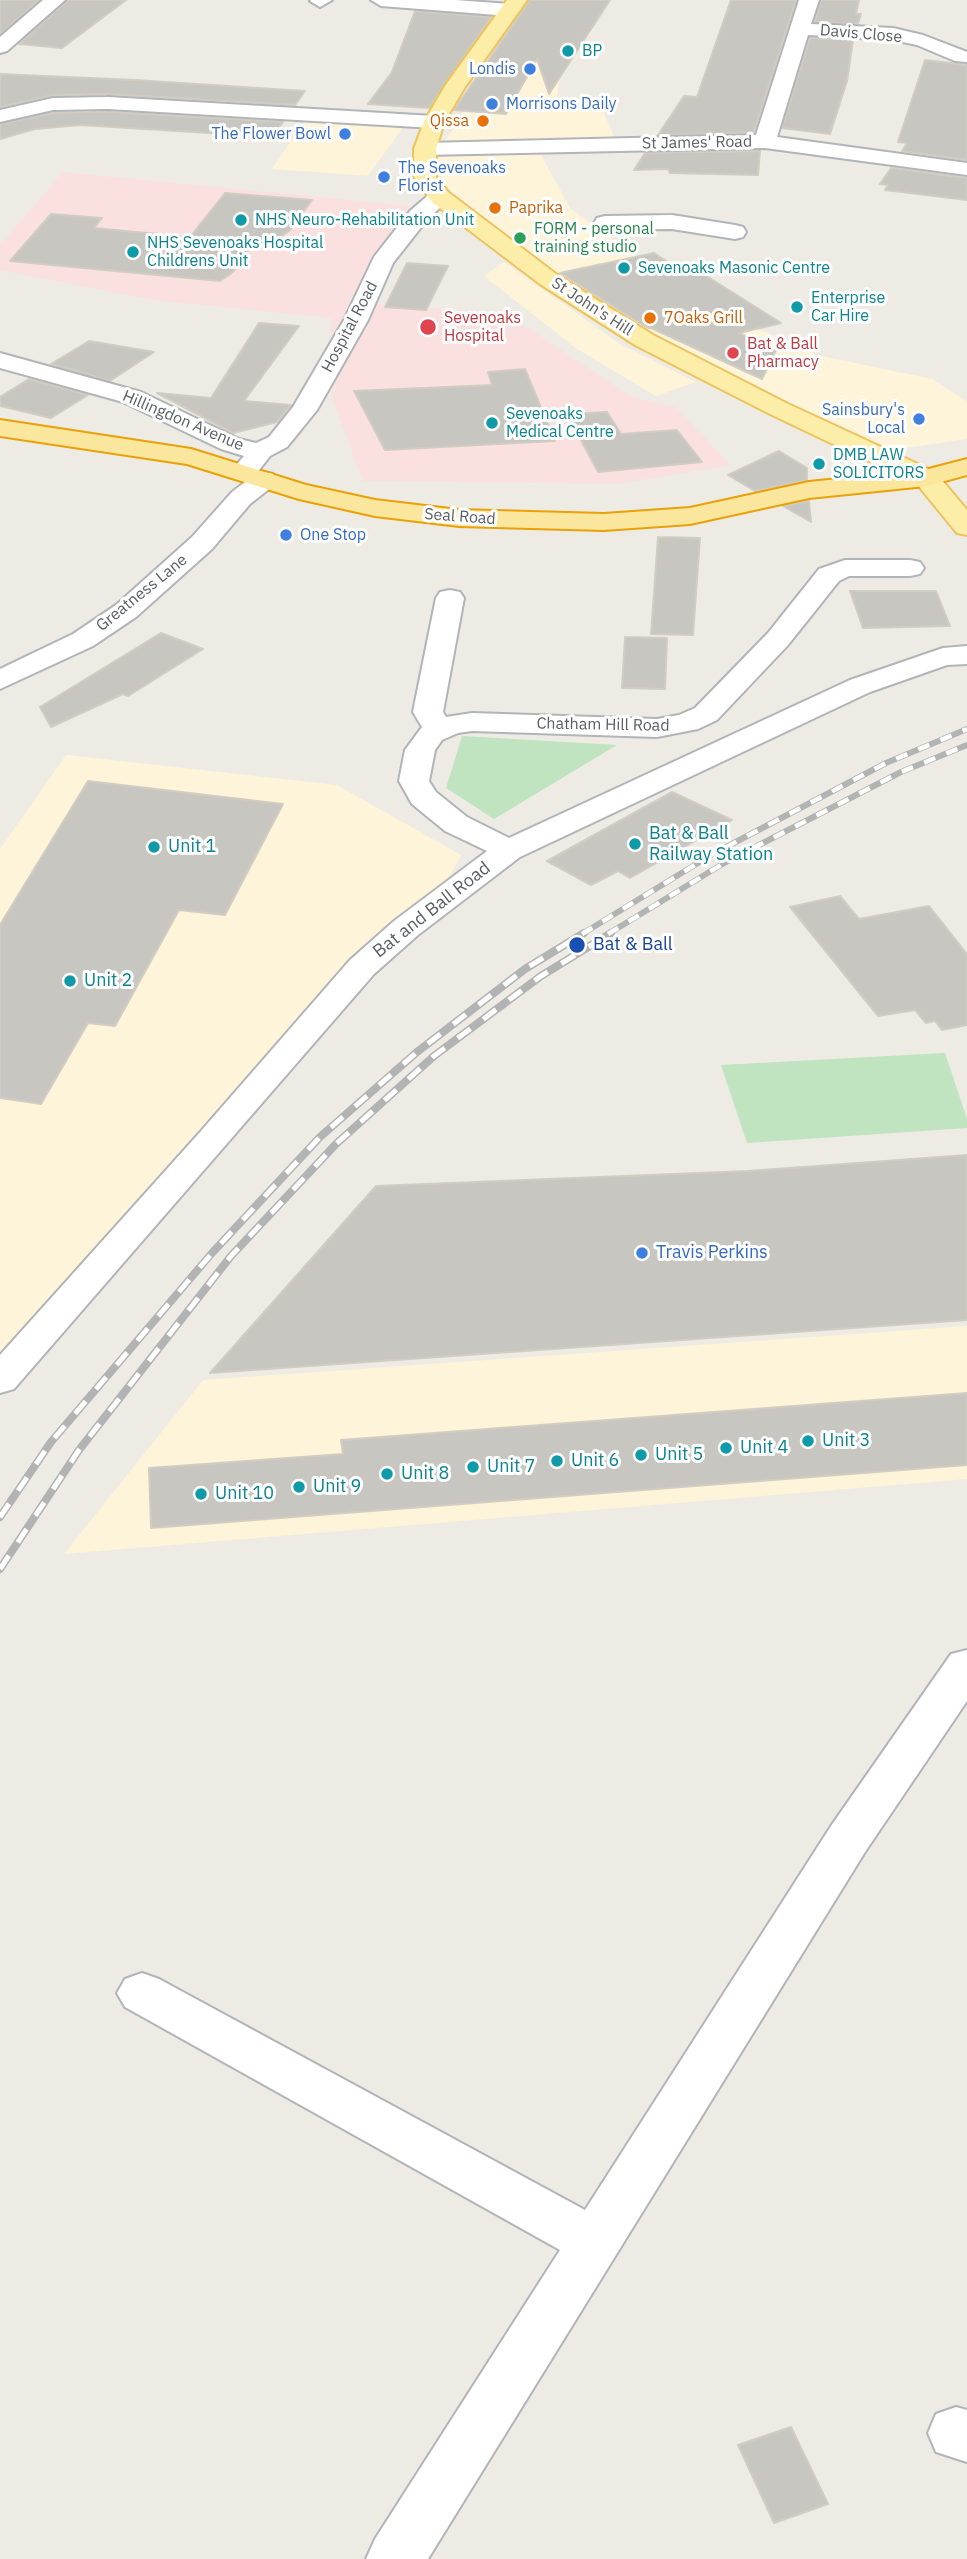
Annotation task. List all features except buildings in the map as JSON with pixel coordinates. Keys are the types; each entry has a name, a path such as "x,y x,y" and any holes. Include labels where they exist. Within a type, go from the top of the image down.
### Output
{"highway":[{"name":"Seal Road","path":"0,428 254,468 329,499 390,510 492,520 580,522 690,516 809,490 926,478 967,467"}],"main road":[{"name":"St John's Hill","path":"514,5 455,86 434,122 425,149 425,177 440,197 548,279 644,340 779,409 926,478"},
{"path":"926,478 967,527"}],"street":[{"path":"0,47 55,0"},
{"path":"381,0 514,5"},
{"path":"765,142 809,0"},
{"name":"Davis Close","path":"800,29 893,34 923,41 962,57"},
{"path":"0,116 53,104 108,103 434,122"},
{"name":"St James' Road","path":"425,149 765,142 967,169"},
{"name":"Hospital Road","path":"254,468 293,425 356,320 382,262 395,243 418,216 440,197"},
{"path":"606,223 672,222 736,232"},
{"name":"Hillingdon Avenue","path":"0,360 132,397 228,443 254,468"},
{"name":"Greatness Lane","path":"0,680 83,640 126,611 202,543 241,498 254,468"},
{"name":"Chatham Hill Road","path":"439,729 472,722 646,728 687,723 706,714 719,703 778,639 829,575 845,568 910,568"},
{"path":"450,598 428,712 439,729 428,736 417,757 414,779 429,803 447,819 509,850"},
{"name":"Bat and Ball Road","path":"0,1380 362,967 405,928 509,850 860,685 943,657 967,655"},
{"path":"395,2559 848,1839 967,1666"},
{"path":"142,1993 596,2243"}],"shaded area":[{"path":"515,22 594,28 560,78 555,108 602,109 615,138 534,142 570,208 698,302 817,355 932,379 967,401 967,439 885,451 745,389 549,273 445,189 437,152"},
{"path":"306,119 404,126 368,176 272,169"},
{"name":"Sevenoaks Hospital","path":"63,172 420,207 348,302 507,314 632,397 675,407 731,465 617,484 363,481 333,401 331,318 152,300 0,270 0,245"},
{"path":"504,262 620,344 696,382 656,396 577,349 484,276"},
{"path":"66,755 337,785 461,855 448,880 0,1379 0,849"},
{"path":"967,1326 967,1479 64,1554 203,1380"}],"green space":[{"path":"462,736 617,745 494,819 446,788"},
{"path":"945,1053 967,1119 967,1128 747,1143 721,1065"}],"railway":[{"path":"582,934 711,855 886,763 967,729"},
{"path":"608,934 724,863 901,772 967,745"},
{"path":"0,1517 51,1442 212,1253 320,1137 417,1052 525,969 584,933"},
{"path":"0,1569 79,1450 231,1256 336,1144 434,1056 541,976 611,933"}],"place":[{"name":"BP","path":"568,51"},
{"name":"Londis","path":"530,69"},
{"name":"Morrisons Daily","path":"492,104"},
{"name":"Qissa","path":"483,121"},
{"name":"The Flower Bowl","path":"345,134"},
{"name":"The Sevenoaks Florist","path":"384,177"},
{"name":"Paprika","path":"495,208"},
{"name":"NHS Neuro-Rehabilitation Unit","path":"241,220"},
{"name":"FORM - personal training studio","path":"520,238"},
{"name":"NHS Sevenoaks Hospital Childrens Unit","path":"133,252"},
{"name":"Sevenoaks Masonic Centre","path":"624,268"},
{"name":"Enterprise Car Hire","path":"797,307"},
{"name":"7Oaks Grill","path":"650,318"},
{"name":"Sevenoaks Hospital","path":"428,327"},
{"name":"Bat & Ball Pharmacy","path":"733,353"},
{"name":"Sainsbury's Local","path":"919,419"},
{"name":"Sevenoaks Medical Centre","path":"492,423"},
{"name":"DMB LAW SOLICITORS","path":"819,464"},
{"name":"One Stop","path":"286,535"},
{"name":"Bat & Ball Railway Station","path":"635,844"},
{"name":"Unit 1","path":"154,847"},
{"name":"Bat & Ball","path":"577,945"},
{"name":"Unit 2","path":"70,981"},
{"name":"Travis Perkins","path":"642,1253"},
{"name":"Unit 3","path":"808,1441"},
{"name":"Unit 4","path":"726,1448"},
{"name":"Unit 5","path":"641,1455"},
{"name":"Unit 6","path":"557,1461"},
{"name":"Unit 7","path":"473,1467"},
{"name":"Unit 8","path":"387,1474"},
{"name":"Unit 9","path":"299,1487"},
{"name":"Unit 10","path":"201,1494"}]}
